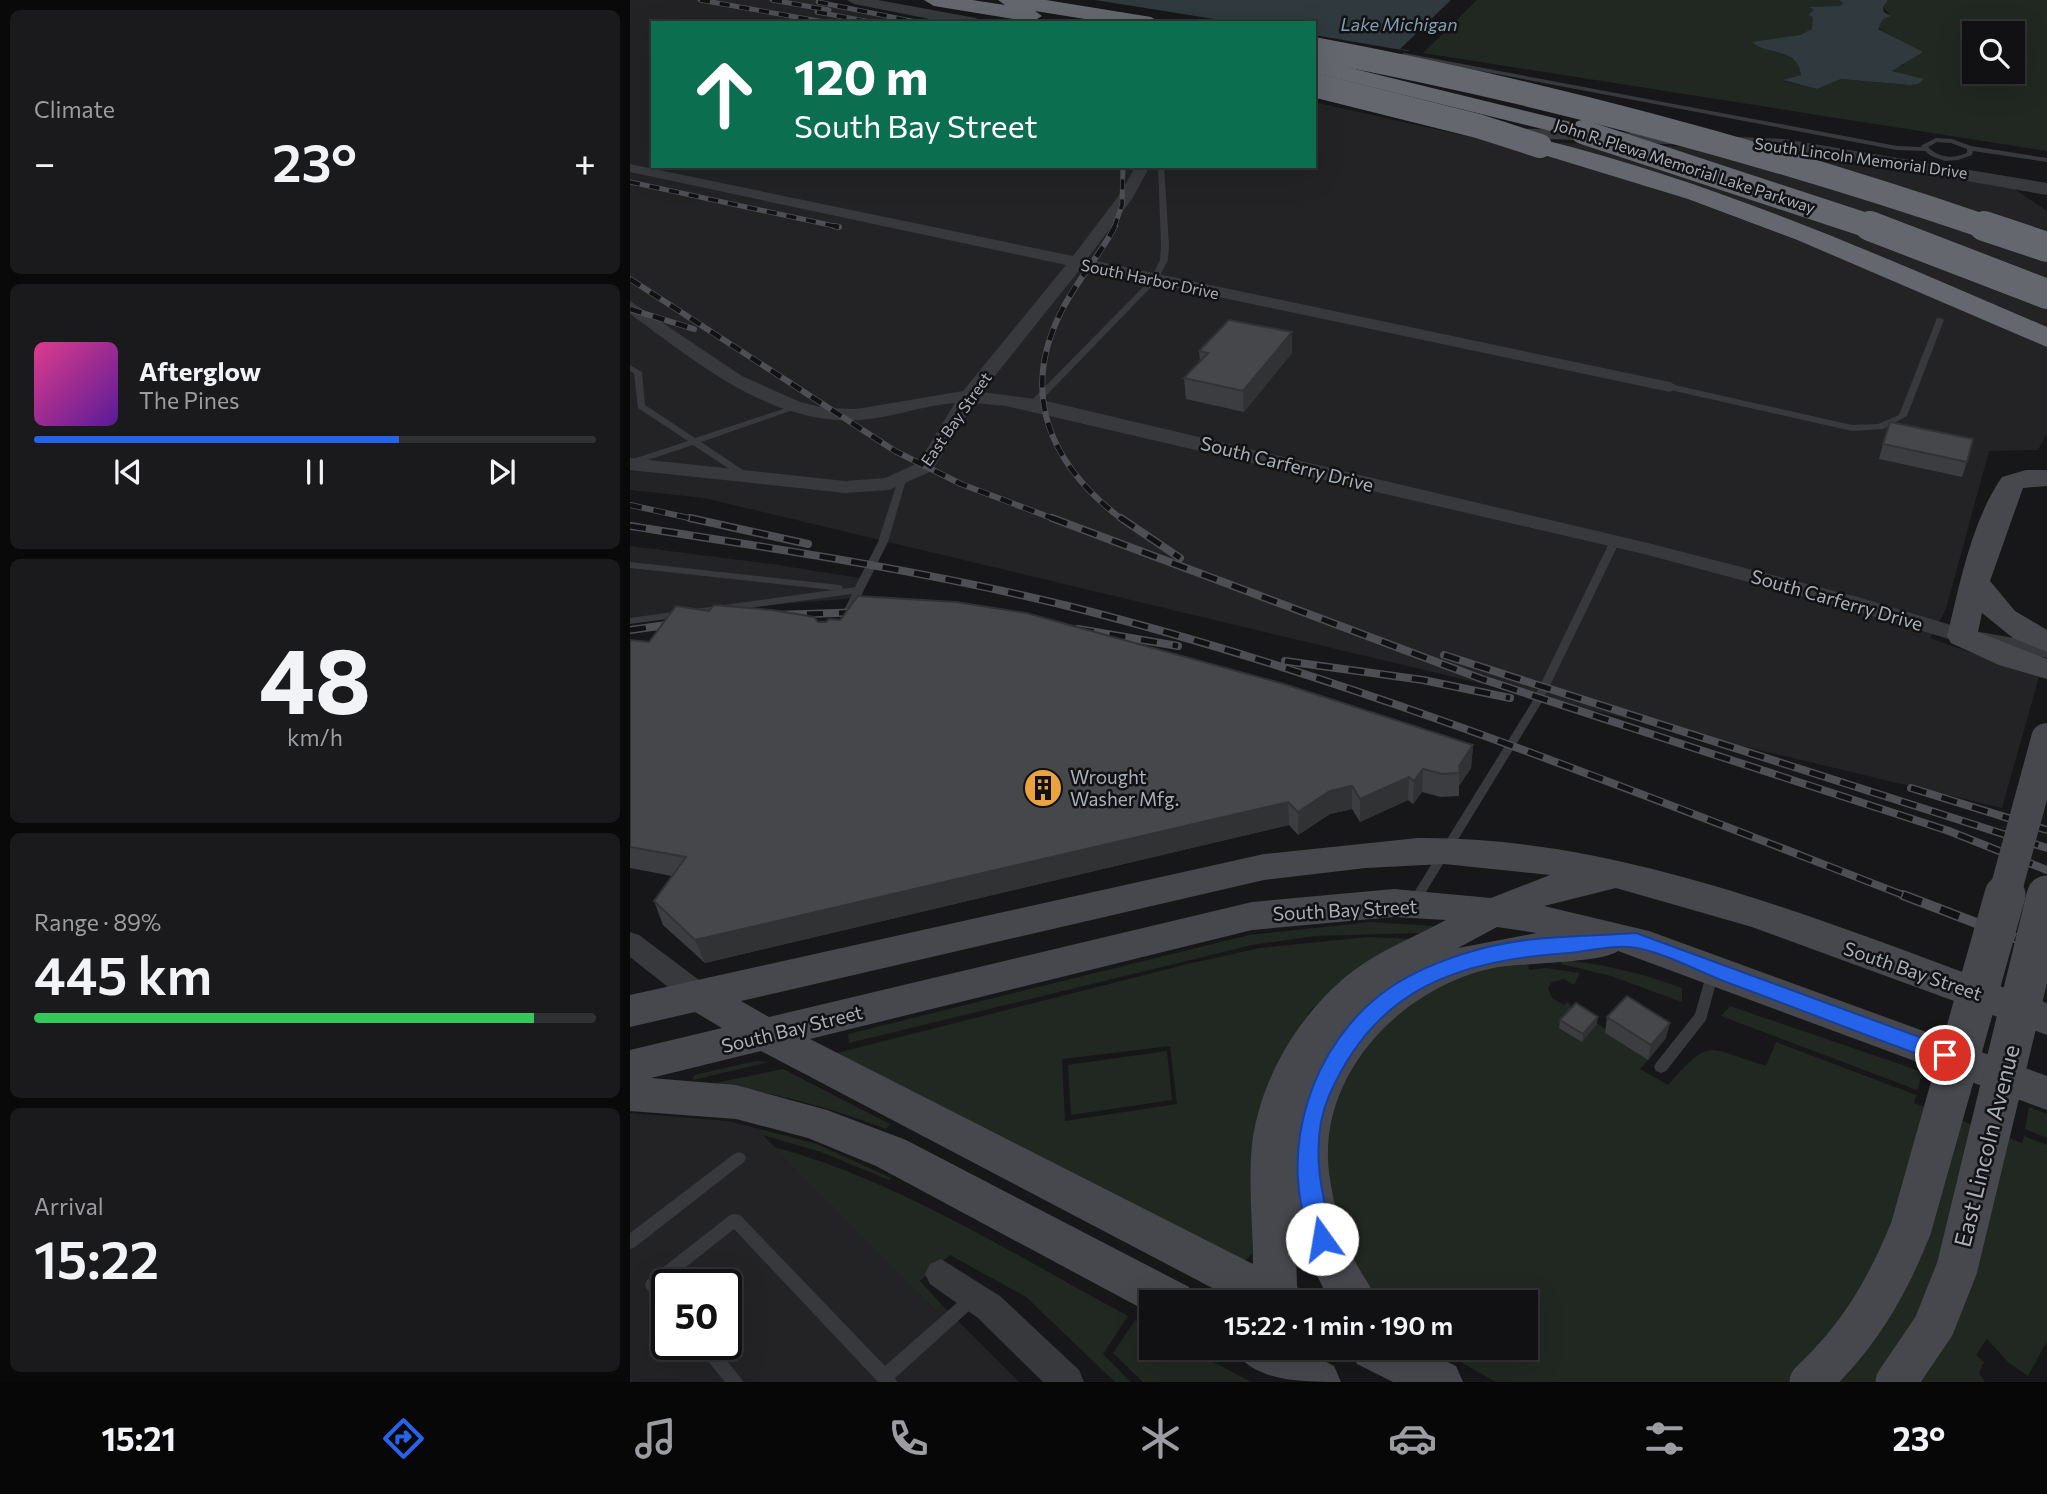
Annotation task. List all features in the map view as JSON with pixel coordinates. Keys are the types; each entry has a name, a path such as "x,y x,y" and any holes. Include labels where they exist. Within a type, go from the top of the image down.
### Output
{"highway":[{"path":"911,0 1009,21"},
{"path":"934,0 1060,21"},
{"path":"1008,0 1139,21"},
{"path":"1316,50 1504,86 1617,114 1792,164 2047,247"},
{"name":"John R. Plewa Memorial Lake Parkway","path":"1316,50 1609,123 1770,174 1914,225 2047,277"},
{"name":"John R. Plewa Memorial Lake Parkway","path":"1316,66 1583,132 1907,238 2047,294"},
{"path":"1316,86 1478,126 1697,194 1804,233 2047,338"}],"main road":[{"path":"1962,636 1975,580 2001,503 2012,483 2026,478 2047,478"},
{"path":"1975,580 1986,603 2001,617 2047,642"},
{"name":"South Carferry Drive","path":"1962,636 2010,658 2047,669"},
{"path":"1810,1382 1838,1360 1871,1317 1899,1264 1921,1202 2047,739"},
{"name":"South Bay Street","path":"630,1011 1264,867 1346,856 1446,852 1552,863 1623,877 1741,911 2047,1018"},
{"path":"1277,1290 1273,1145 1283,1100 1304,1052 1332,1013 1374,976 1493,912 1553,888 1623,877"},
{"name":"East Lincoln Avenue","path":"1896,1382 1934,1326 1957,1268 2047,896"},
{"name":"South Bay Street","path":"630,1067 1252,916 1330,907 1413,904 1493,912 1636,941 2047,1093"},
{"path":"1350,1290 1322,1239 1312,1198 1307,1148 1317,1099 1339,1054 1366,1020 1397,993 1437,971 1477,957 1520,949 1636,941"},
{"path":"697,994 766,1035 1258,1290"},
{"path":"630,1094 736,1102 813,1122 891,1153 1150,1290"},
{"path":"1285,1360 1310,1370"},
{"path":"1401,1360 1420,1368"}],"street":[{"path":"854,0 965,21"},
{"name":"South Lincoln Memorial Drive","path":"1316,95 1434,122 1524,135 1784,145 1939,163 2047,189"},
{"name":"South Harbor Drive","path":"630,168 1153,281 1670,387"},
{"name":"East Bay Street","path":"630,464 845,487 872,487 902,480 925,467 968,397 1076,264 1124,199 1142,168"},
{"name":"South Lincoln Memorial Drive","path":"1991,177 2047,181"},
{"name":"South Carferry Drive","path":"630,306 745,385 775,402 795,408 857,415 947,398 968,397 1033,404 1615,541 1850,602 1962,636 2047,651"},
{"path":"997,361 1004,387 1033,404"},
{"path":"630,942 697,994"},
{"path":"941,1274 975,1296 1067,1382"}],"lane":[{"path":"1391,53 1897,148 1925,149 1939,163 1962,158 1970,154 1970,148"},
{"path":"1925,149 1926,143 1936,140 1952,141 1970,148 2047,160"},
{"path":"1033,404 1153,281 1164,260 1161,168"},
{"path":"1670,387 1852,428 1880,427 1903,416 1940,320"},
{"path":"630,367 638,372 641,406 748,478"},
{"path":"630,464 795,408"},
{"path":"842,621 883,542 902,480"},
{"path":"1413,904 1537,702 1615,541"},
{"path":"630,565 859,590"},
{"path":"630,621 859,590"},
{"path":"1661,1067 1701,1016 1714,970"},
{"path":"630,1242 739,1158"},
{"path":"672,1269 734,1220 886,1380 975,1296"},
{"path":"716,1360 735,1382"}],"shaded area":[{"path":"630,0 822,0 922,21 651,21 651,168 1316,168 1316,102 1461,135 1564,143 1775,149 2013,188 2047,211 2047,433 2038,450 1989,451 1946,609 1930,638 2039,677 2002,808 704,498 630,490"},
{"path":"1477,0 1839,0 1843,3 1840,6 1815,10 1809,15 1814,16 1812,30 1800,35 1753,43 1782,52 1799,66 1801,75 1784,81 1817,89 1841,79 1909,85 1918,77 1904,76 1891,69 1904,65 1914,48 1878,28 1883,19 1890,15 1883,7 1888,0 2047,0 2047,151 1423,53"},
{"path":"630,546 865,579 855,598 685,612 630,621"},
{"path":"1370,922 1434,926 1421,933 1314,936 1252,945 849,1043 848,1034 1249,935"},
{"path":"1368,937 1411,939 1338,984 1311,1010 1293,1038 1256,1142 1252,1254 1244,1261 837,1053 1188,964 1260,948","holes":["1170,1046 1177,1104 1065,1121 1062,1059"]},
{"path":"1562,960 1608,967 1682,988 1682,1002 1611,976 1561,964"},
{"path":"1528,961 1529,970 1546,968 1580,973 1574,985 1564,979 1552,982 1548,988 1552,998 1564,1005 1568,1002 1575,1010 1607,1030 1605,1033 1648,1060 1640,1069 1668,1085 1693,1059 1711,1050 1766,1066 1776,1042 1916,1095 1914,1103 2022,1143 2024,1136 2047,1145 2047,1341 2028,1376 2009,1363 1987,1339 1976,1355 1984,1362 1979,1373 1985,1382 1496,1382 1457,1360 1538,1360 1538,1290 1371,1290 1346,1251 1332,1212 1325,1171 1325,1136 1348,1070 1377,1027 1427,992 1458,978"},
{"path":"1730,1006 1923,1072 1917,1090 1721,1016"},
{"path":"1167,1051 1172,1100 1071,1115 1068,1065"},
{"path":"756,1061 769,1062 693,1080 694,1075"},
{"path":"783,1069 890,1124 886,1129 801,1102 715,1083"},
{"path":"2029,1107 2047,1114 2047,1138 2025,1129"},
{"path":"630,1113 728,1121 756,1128 936,1311 942,1305 1019,1382 630,1382"},
{"path":"756,1128 817,1144 891,1178 889,1180 821,1152 763,1135"},
{"path":"774,1147 866,1179 911,1199 1128,1316 1103,1354 1131,1382 1115,1382 1026,1297 950,1255 920,1281 942,1305 936,1311"},
{"path":"1135,1320 1139,1322 1139,1360 1210,1360 1251,1382 1143,1382 1113,1353"}],"water":[{"name":"Lake Michigan","path":"1095,0 1462,0 1408,51 1316,35 1316,21 1226,21"},
{"path":"1839,0 1888,0 1883,7 1884,12 1891,16 1883,19 1878,29 1923,52 1892,71 1924,79 1918,84 1909,85 1841,79 1817,89 1783,80 1801,75 1794,60 1752,42 1800,35 1812,29 1813,17 1808,15 1814,10 1809,7 1840,6 1843,3"}],"pier":[{"path":"1451,0 1465,0 1413,51 1400,49"}],"building":[{"path":"1229,320 1292,332 1243,391 1184,378 1208,353 1199,351"},
{"path":"1890,422 1973,439 1967,462 1883,444"},
{"name":"Wrought Washer Mfg.","path":"858,596 956,602 1026,613 1284,684 1473,745 1459,766 1460,773 1442,774 1423,769 1414,781 1409,777 1360,799 1352,786 1330,791 1298,812 1288,802 695,940 654,901 686,857 630,847 630,640 649,642 676,606 709,611 714,605 772,610 814,617 818,622 826,622 829,619 840,620"},
{"path":"1627,996 1670,1023 1651,1045 1607,1017"},
{"path":"1576,1003 1598,1017 1583,1034 1560,1020"}],"railway":[{"path":"700,0 819,21"},
{"path":"772,0 829,10"},
{"path":"818,2 911,21"},
{"path":"817,12 865,21"},
{"path":"1114,227 1122,205 1123,168"},
{"path":"630,182 839,227 834,226"},
{"path":"1114,227 1061,312 1049,343 1043,372 1043,400 1049,427 1061,452 1077,476 1098,499 1123,520"},
{"path":"630,279 895,451 961,484 1057,520"},
{"path":"630,309 694,329"},
{"path":"630,505 698,520"},
{"path":"690,518 808,544"},
{"path":"1052,518 1482,679 1949,831 2047,870"},
{"path":"1121,518 1180,558"},
{"path":"630,526 962,582 1072,607 1179,636 1390,702 1494,739 1908,897"},
{"path":"775,615 866,612"},
{"path":"630,630 681,623"},
{"path":"1078,629 1178,646"},
{"path":"1444,655 2047,848"},
{"path":"1285,661 1423,680 1510,698"},
{"path":"1911,788 2047,830"},
{"path":"1903,895 2047,950"}],"place":[{"name":"Wrought Washer Mfg.","path":"1043,788"}],"route":[{"path":"1322,1239 1312,1198 1307,1148 1317,1099 1339,1054 1366,1020 1397,993 1437,971 1477,957 1520,949 1636,941 1945,1055"}]}
